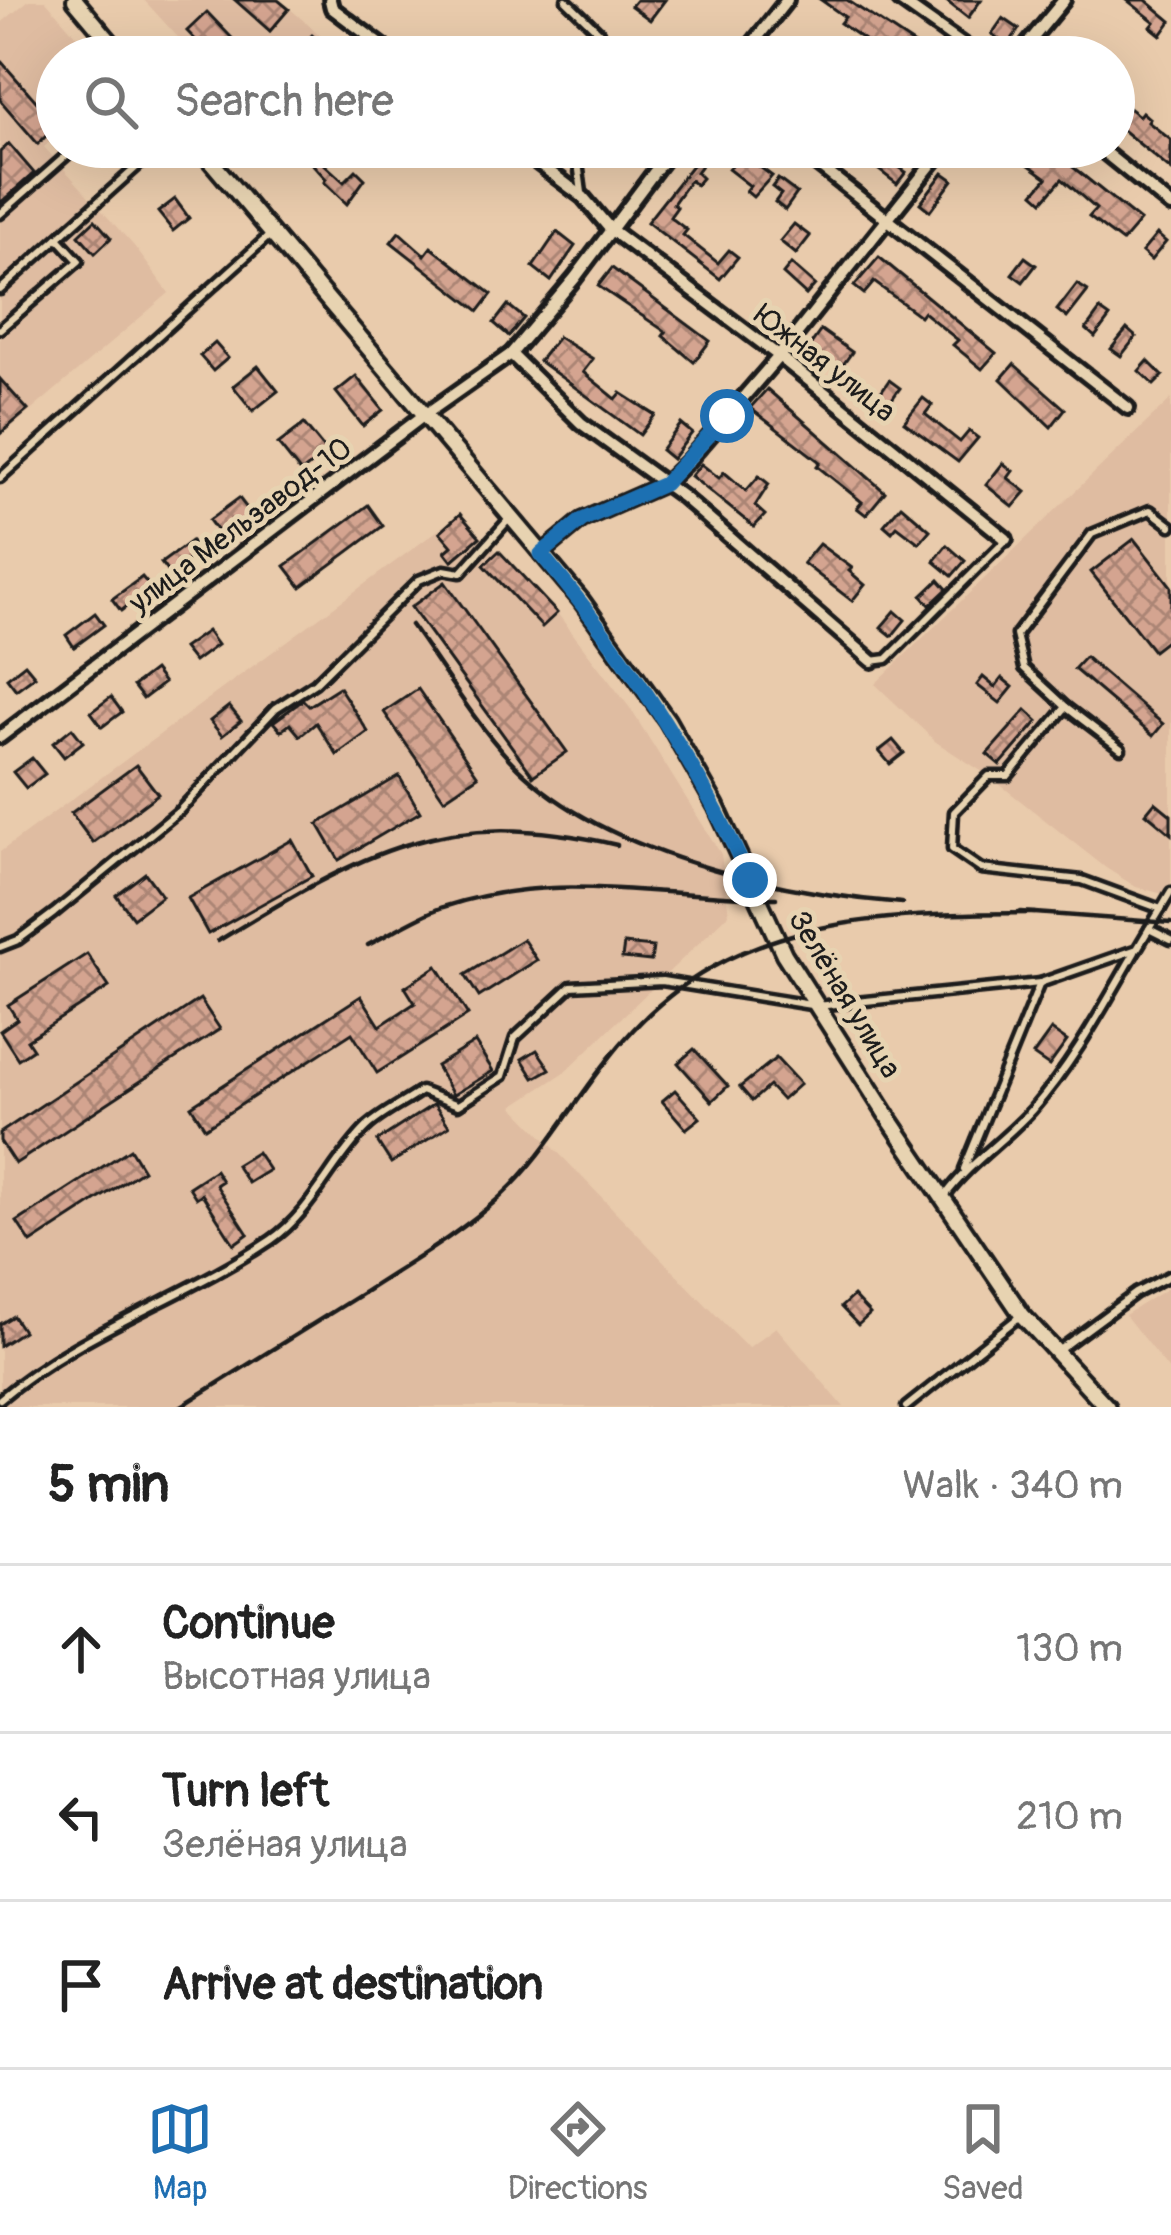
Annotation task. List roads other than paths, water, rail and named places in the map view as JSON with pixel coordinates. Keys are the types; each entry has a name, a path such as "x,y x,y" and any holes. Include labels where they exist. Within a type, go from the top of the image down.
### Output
{"street":[{"path":"75,0 105,36"},
{"path":"330,0 332,8 369,36"},
{"path":"759,36 787,0"},
{"path":"899,0 950,36"},
{"path":"1034,36 1064,0"},
{"name":"Зелёная улица","path":"217,168 580,600 667,720 716,806 784,954 1022,1315 1091,1400 1107,1407"},
{"name":"Южная улица","path":"545,168 583,197 610,229 779,356 1006,539"},
{"name":"улица Мельзавод-10","path":"0,736 511,354 657,168"},
{"path":"821,168 1129,408"},
{"path":"541,554 582,520 664,484 779,356 928,168"},
{"path":"1124,168 1171,206"},
{"path":"511,354 580,423 664,484 872,662"}],"lane":[{"path":"566,0 599,36"},
{"path":"0,214 52,168"},
{"path":"0,290 136,168"},
{"path":"579,168 583,197"},
{"path":"0,478 273,232"},
{"path":"0,329 79,261 58,238"},
{"path":"1121,748 1024,668 1016,635 1092,534 1150,510 1171,526"},
{"path":"0,947 18,940 54,913 179,811 276,708 315,683 419,580 444,570 461,573 510,518"},
{"path":"872,662 886,659 1006,539"},
{"path":"1066,707 1008,776 989,776 954,812 952,849 981,869 1082,880 1161,909"},
{"path":"943,1198 963,1172 1029,1113 1069,1064 1171,892"},
{"path":"1149,929 1171,940"},
{"path":"0,1399 18,1383 119,1323 274,1238 316,1196 367,1127 421,1091 458,1105 503,1076 515,1037 571,986 662,981 818,1006 1040,983 1137,949"},
{"path":"963,1172 1040,983"},
{"path":"1056,1352 1108,1312 1171,1275"},
{"path":"906,1407 1022,1315"}],"railway":[{"path":"411,625 509,759 546,792 590,820 639,844 746,878 902,903"},
{"path":"218,941 317,883 406,845 452,834 501,830 617,845"},
{"path":"368,945 443,907 527,890 609,888 776,898"},
{"path":"1021,912 1171,923"},
{"path":"180,1407 418,1258 484,1210 534,1161 624,1040 667,998 713,967 762,945 866,920 1035,913"}]}
